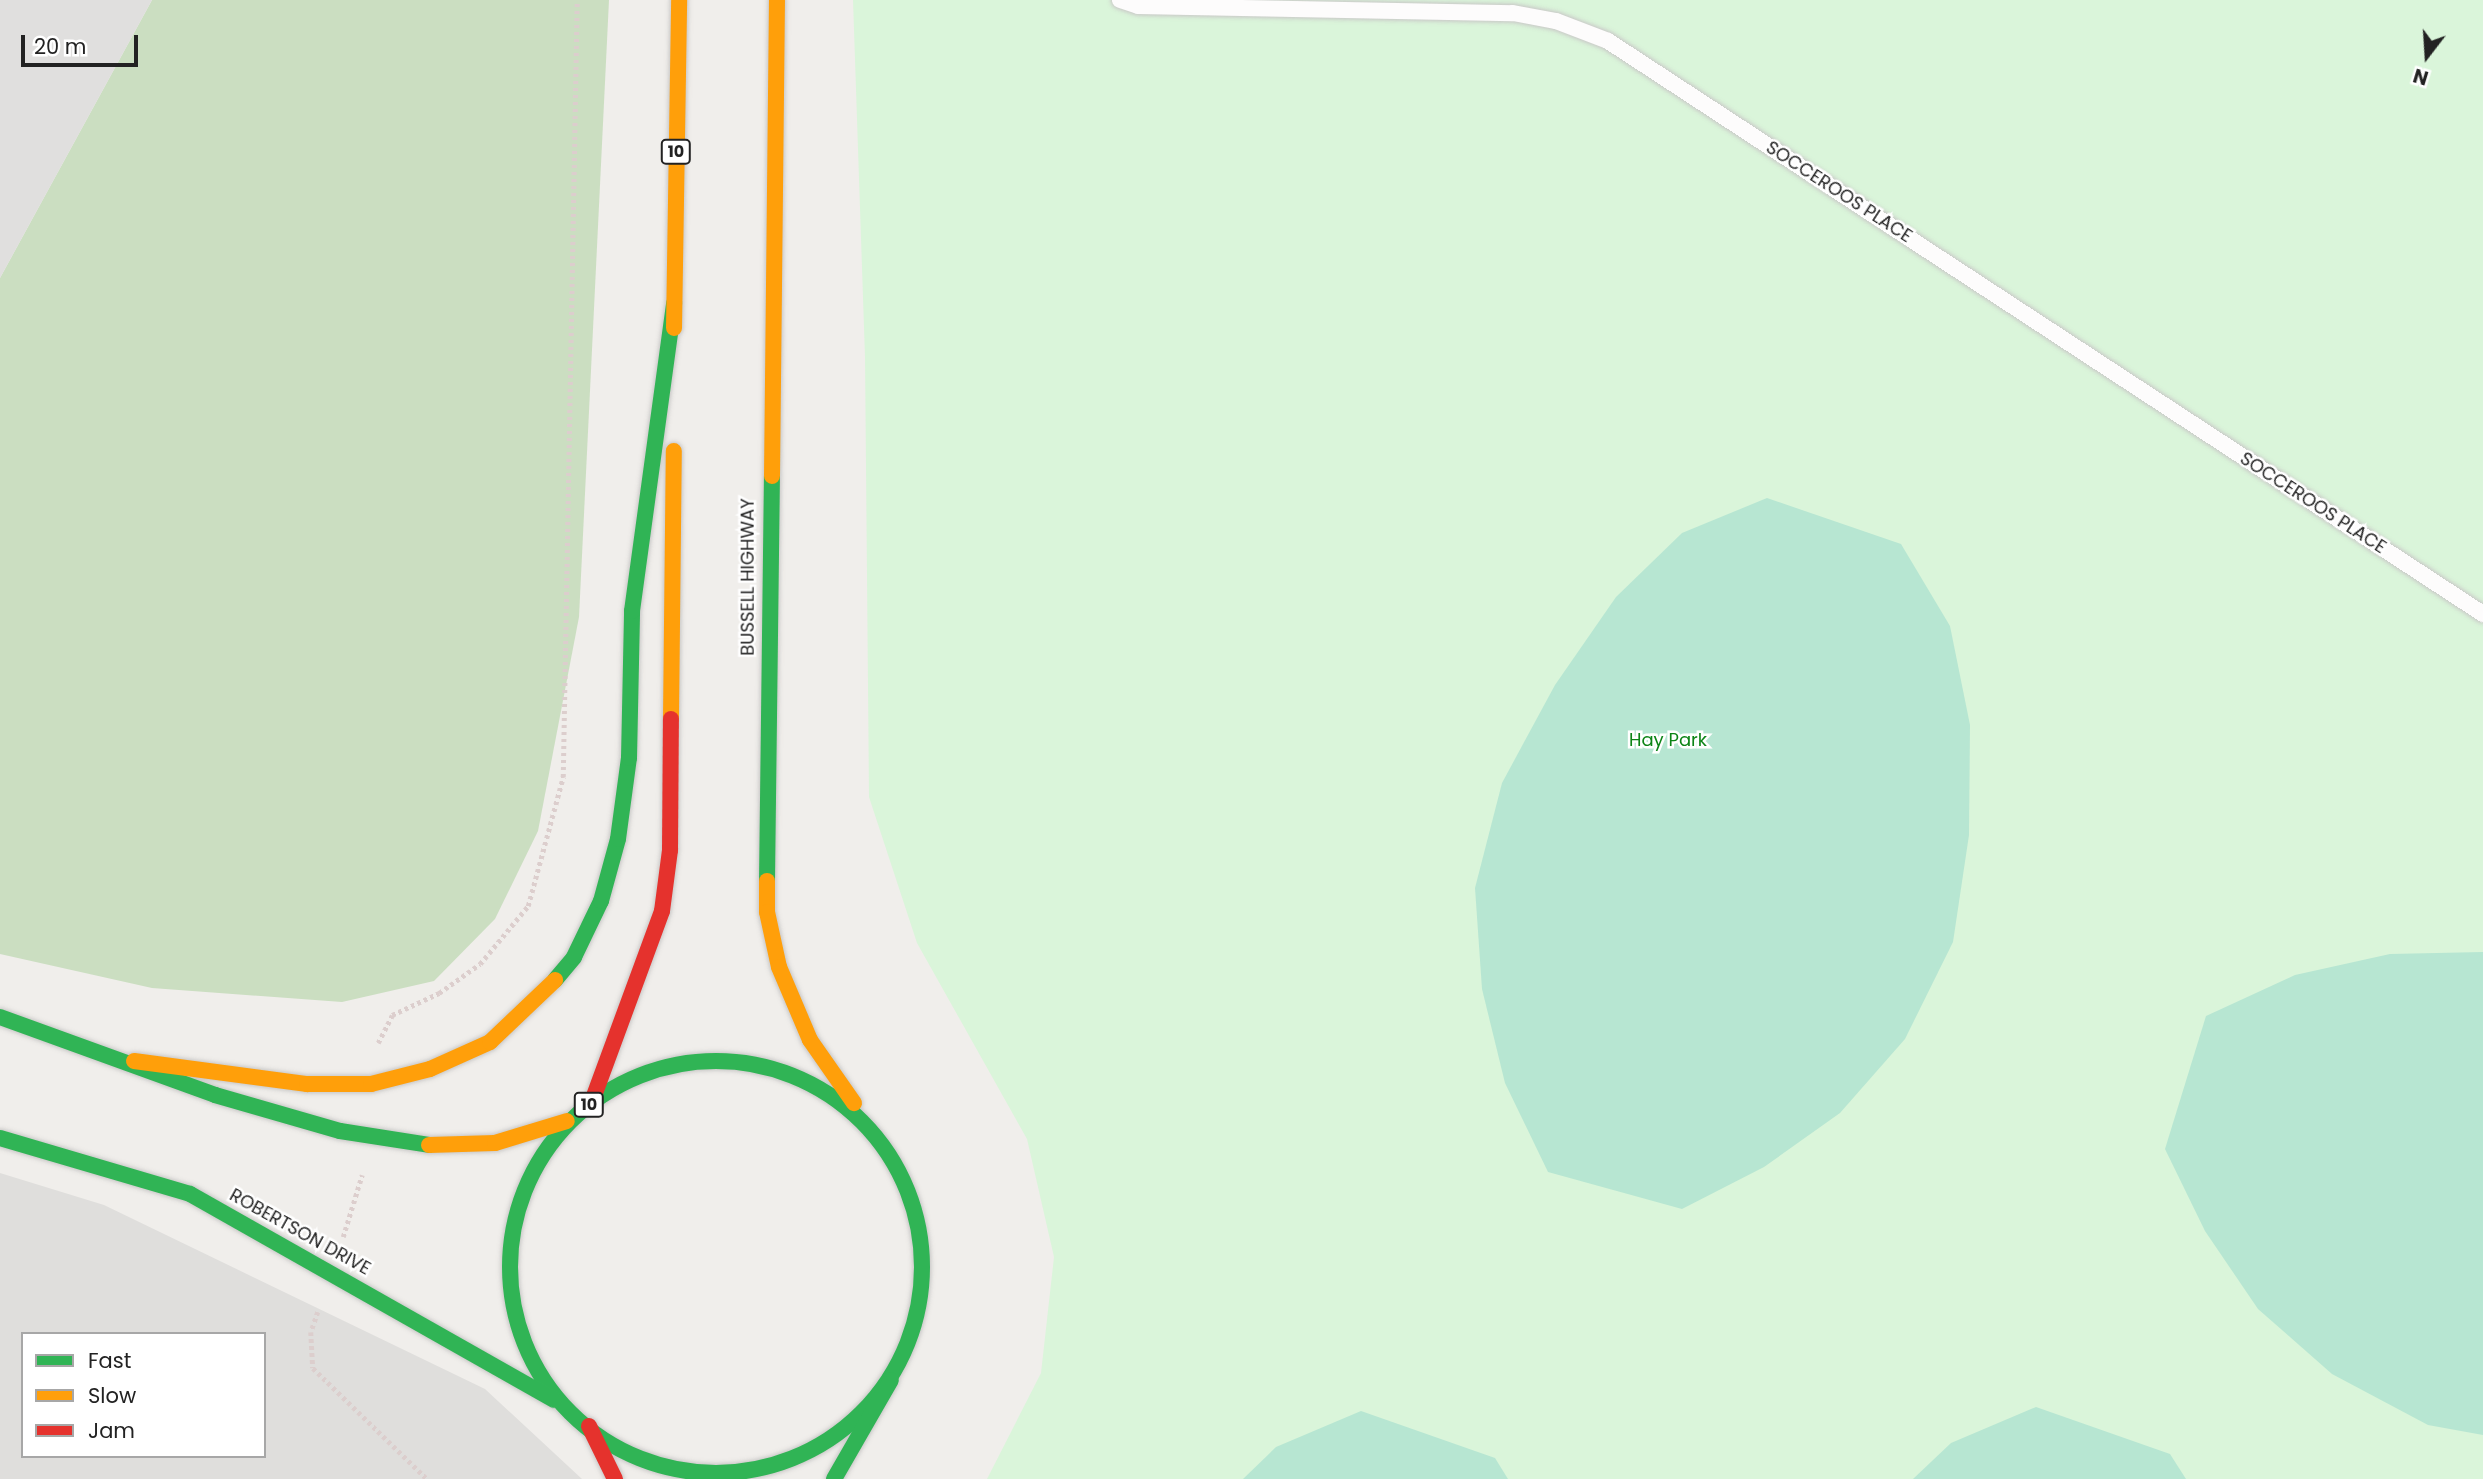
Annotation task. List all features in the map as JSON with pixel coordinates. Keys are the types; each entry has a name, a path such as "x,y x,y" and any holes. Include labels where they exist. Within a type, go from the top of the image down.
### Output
{"main road":[{"name":"10","path":"591,1104 644,971 662,911 670,850 679,0"},
{"name":"BUSSELL HIGHWAY","path":"777,0 767,912 779,967 810,1040 871,1128"},
{"name":"10","path":"134,1061 307,1084 371,1084 430,1069 490,1042 537,1002 574,957 601,901 618,839 629,758 632,611 674,303"},
{"name":"10","path":"0,1017 134,1061 215,1095 374,1137 419,1145 495,1143 567,1122"},
{"name":"10","path":"687,1062 754,1063 818,1086 871,1128 908,1185 924,1251 918,1318 891,1380 845,1429 791,1460 730,1473 667,1468 610,1444 562,1404 528,1352 510,1293 511,1243 531,1172 567,1122 591,1104 622,1082 687,1062"},
{"name":"ROBERTSON DRIVE","path":"0,1138 190,1194 562,1404"},
{"path":"834,1479 891,1380"},
{"path":"589,1426 615,1479"}],"lane":[{"name":"SOCCEROOS PLACE","path":"1120,0 1138,6 1513,13 1556,21 1608,41 2483,614"}],"path":[{"path":"371,1084 380,1034 392,1015 439,993 480,964 528,906 563,777 577,0"},
{"path":"374,1137 311,1332 313,1368 427,1479"}],"shaded area":[{"path":"0,0 152,0 0,278"},
{"path":"0,1173 104,1205 485,1389 582,1479 0,1479"}],"green space":[{"path":"152,0 609,0 579,617 538,831 495,919 434,981 342,1002 152,988 0,954 0,278"},
{"name":"Hay Park","path":"853,0 2483,0 2483,1479 987,1479 1041,1373 1054,1257 1027,1139 917,943 869,797 865,357"},
{"path":"1767,498 1901,544 1950,626 1970,725 1969,835 1953,942 1905,1039 1840,1113 1764,1167 1682,1209 1548,1172 1505,1083 1482,989 1475,888 1502,783 1555,685 1616,597 1682,533"},
{"path":"2483,952 2483,1435 2428,1425 2332,1374 2258,1309 2205,1231 2165,1149 2206,1016 2295,975 2390,954"},
{"path":"2036,1407 2170,1454 2186,1479 1913,1479 1951,1443"},
{"path":"1361,1411 1495,1458 1508,1479 1243,1479 1276,1447"}],"traffic: fast":[{"path":"555,980 574,957 601,901 618,839 629,758 632,611 674,303"},
{"path":"767,881 772,476"},
{"path":"0,1017 215,1095 340,1131 429,1145"},
{"path":"716,1061 756,1065 795,1077 830,1096 862,1121 887,1153 906,1188 918,1227 922,1267 918,1307 906,1346 887,1381 862,1413 830,1438 795,1457 756,1469 716,1473 676,1469 637,1457 602,1438 570,1413 545,1381 526,1346 514,1307 510,1267 514,1227 526,1188 545,1153 570,1121 602,1096 637,1077 676,1065 716,1061"},
{"path":"0,1138 190,1194 554,1400"},
{"path":"834,1479 891,1380"}],"traffic: slow":[{"path":"674,328 679,0"},
{"path":"772,476 777,0"},
{"path":"671,719 674,451"},
{"path":"767,881 767,912 779,967 810,1040 854,1103"},
{"path":"134,1061 307,1084 371,1084 430,1069 490,1042 555,980"},
{"path":"429,1145 495,1143 567,1121"}],"traffic: jam":[{"path":"591,1104 662,911 670,850 671,719"},
{"path":"589,1426 615,1479"}]}
